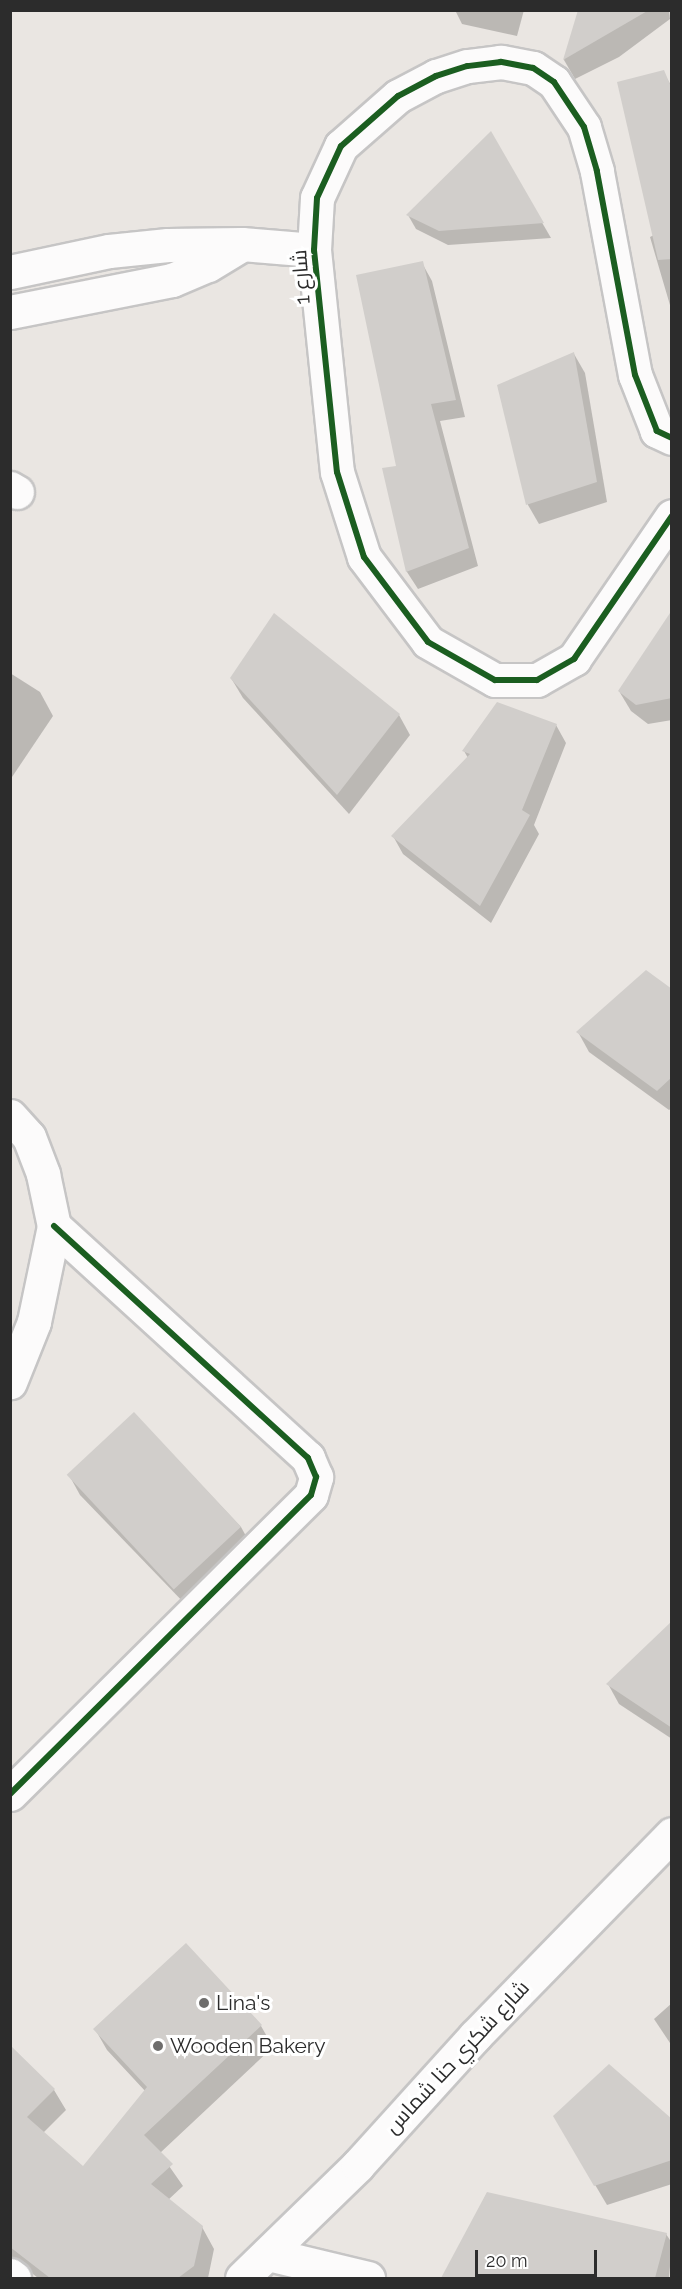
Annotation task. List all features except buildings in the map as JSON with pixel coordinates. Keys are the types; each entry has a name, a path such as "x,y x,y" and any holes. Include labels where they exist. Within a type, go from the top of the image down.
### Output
{"street":[{"name":"شارع 1","path":"672,438 657,431 635,375 597,171 584,127 554,82 533,68 501,62 436,76 398,96 363,123 341,146 317,198 314,250 337,472 364,557 428,642 495,680 537,680 574,658 672,516"},
{"path":"10,272 109,251 168,244 242,244 314,250"},
{"path":"10,312 172,280 208,265 242,244"},
{"path":"10,1116 29,1137 43,1173 54,1226 34,1323 10,1382"},
{"path":"10,1794 311,1495 316,1477 308,1458 54,1226"},
{"name":"شارع شكري حنا شماس","path":"242,2278 268,2254 672,1834"},
{"path":"268,2254 368,2278"},
{"path":"10,2275 14,2278"}],"cycle path":[{"path":"672,438 657,431 635,375 597,171 584,127 554,82 533,68 501,62 467,66 436,76 398,96 341,146 317,198 314,250 337,472 364,557 428,642 495,680 537,680 574,659 672,516"},
{"path":"10,1794 311,1495 316,1477 308,1458 54,1226"}],"place":[{"name":"Lina's","path":"204,2003"},
{"name":"Wooden Bakery","path":"158,2046"}]}
